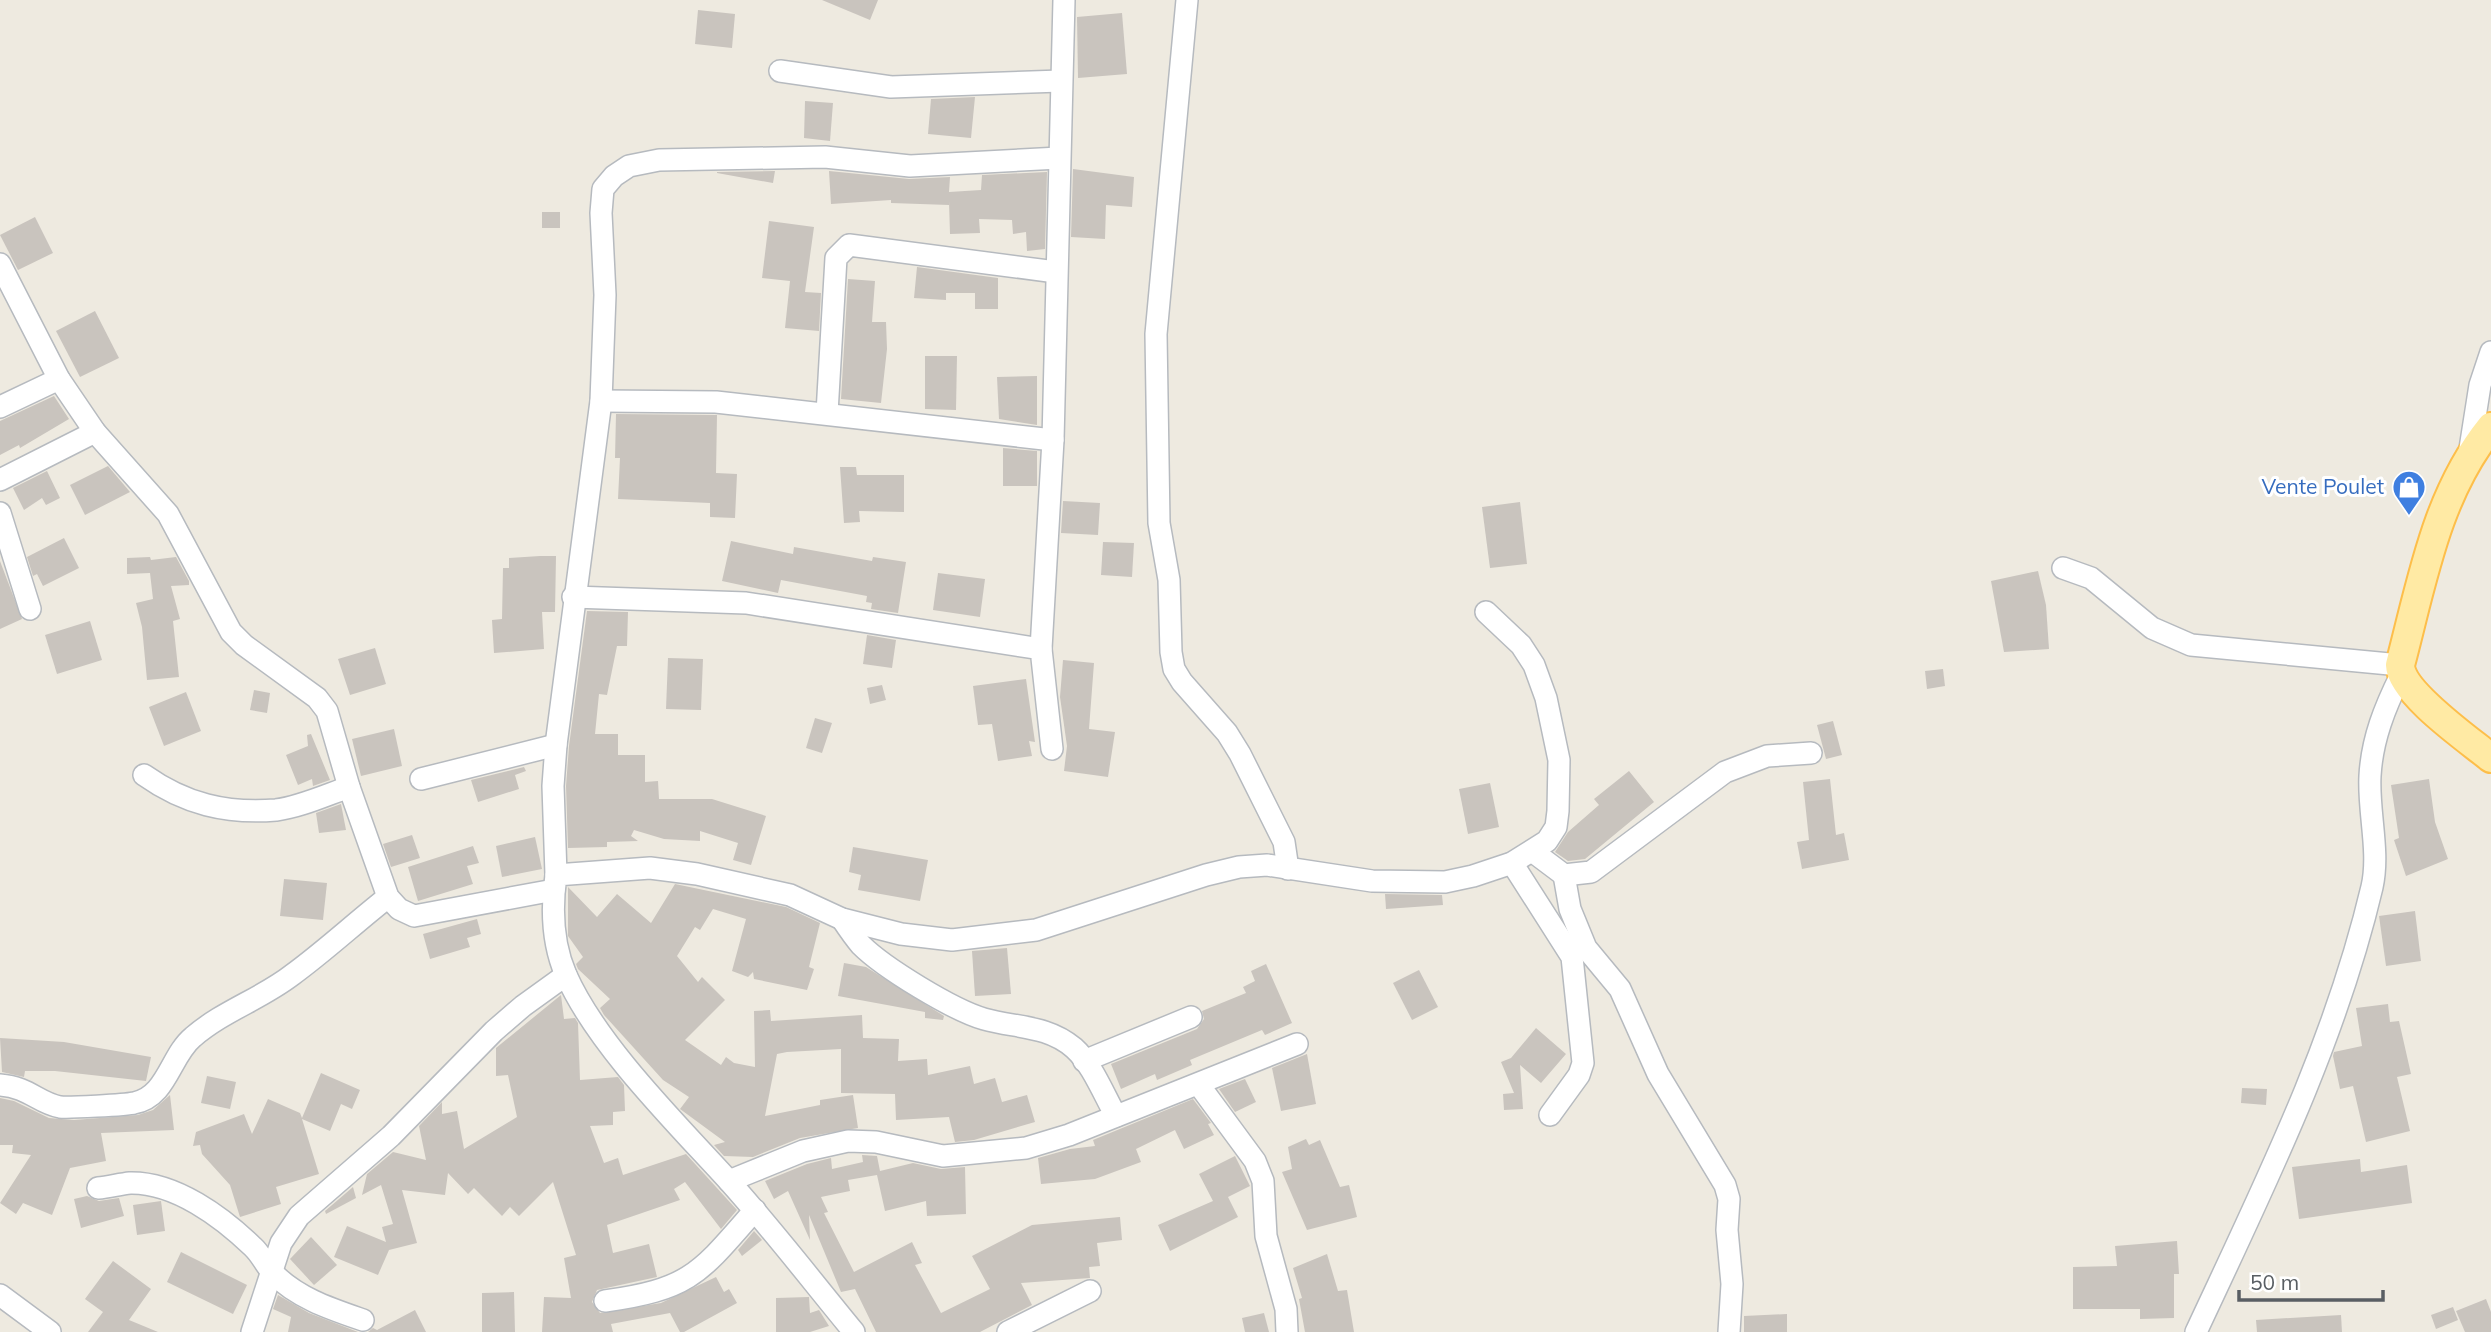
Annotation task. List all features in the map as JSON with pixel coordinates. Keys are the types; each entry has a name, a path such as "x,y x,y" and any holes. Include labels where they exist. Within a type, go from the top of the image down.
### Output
{"main road":[{"path":"2491,427 2469,454 2436,529 2400,670 2438,714 2491,758"}],"street":[{"path":"1052,749 1041,649 1053,440 1064,0"},
{"path":"1187,0 1156,334 1159,523 1168,580 1171,652 1174,669 1182,682 1227,733 1240,754 1284,842 1288,869"},
{"path":"780,71 891,87 1061,81"},
{"path":"854,1332 755,1210 639,1081 588,1015 566,975 554,934 553,786 556,745 573,597 601,401 605,295 601,213 603,189 614,176 629,166 659,160 825,157 910,166 1059,158"},
{"path":"827,413 836,258 849,245 1056,272"},
{"path":"0,264 59,379 95,432 168,514 231,632 244,645 317,698 327,710 349,787 388,897 399,909 414,916 555,883 650,869 697,874 790,895 842,919 901,934 952,940 995,937 1087,916 1228,870 1267,865 1372,881 1445,882 1512,863 1547,841 1556,827 1559,760 1556,740 1534,665 1521,645 1486,612"},
{"path":"2469,454 2480,385 2491,352"},
{"path":"0,407 59,379"},
{"path":"601,401 716,402 1053,440"},
{"path":"0,480 95,432"},
{"path":"0,513 30,609"},
{"path":"2063,568 2091,578 2152,628 2191,645 2400,670 2376,736 2370,776 2373,884 2343,991 2299,1110 2196,1332"},
{"path":"573,597 747,603 1041,649"},
{"path":"421,779 556,745"},
{"path":"1532,852 1564,874 1591,872 1725,772 1767,756 1811,753"},
{"path":"144,775 170,793 202,806 253,810 278,810 349,787"},
{"path":"1512,863 1572,957 1576,973 1583,1063 1580,1075 1550,1115"},
{"path":"1564,874 1570,909 1586,948 1620,989 1658,1074 1725,1185 1729,1199 1727,1230 1732,1284 1729,1332"},
{"path":"0,1085 18,1086 62,1107 135,1103 150,1097 159,1089 173,1061 192,1038 226,1013 293,975 388,897"},
{"path":"842,919 861,944 924,988 983,1019 1045,1031 1070,1045 1084,1061 1116,1116"},
{"path":"252,1332 281,1243 299,1216 377,1150 513,1014 566,975"},
{"path":"1084,1061 1191,1017"},
{"path":"729,1181 803,1151 849,1141 876,1143 943,1156 1026,1148 1116,1116 1297,1044"},
{"path":"1199,1084 1255,1161 1263,1181 1266,1236 1286,1309 1287,1332"},
{"path":"98,1188 140,1184 179,1195 228,1225 255,1249 273,1273 316,1303 363,1320"},
{"path":"605,1301 646,1295 685,1282 707,1265 755,1210"},
{"path":"1008,1332 1090,1291"},
{"path":"0,1295 50,1332"}],"building":[{"path":"822,0 878,0 870,20"},
{"path":"698,10 735,14 732,48 695,44"},
{"path":"1122,13 1127,74 1078,78 1077,17"},
{"path":"975,97 971,138 928,134 931,99"},
{"path":"805,101 833,103 830,141 804,138"},
{"path":"1073,169 1134,177 1132,207 1106,205 1105,239 1071,237"},
{"path":"775,171 773,183 717,173 717,172"},
{"path":"829,171 909,179 950,177 949,192 981,190 982,175 1047,172 1045,249 1027,251 1026,232 1013,234 1012,220 979,219 980,233 950,234 949,201 949,205 891,203 891,200 831,204"},
{"path":"542,212 560,212 560,228 542,228"},
{"path":"35,217 53,253 18,270 0,235"},
{"path":"769,221 814,227 805,292 821,293 819,331 785,328 790,281 762,278"},
{"path":"917,267 998,278 998,309 975,309 975,293 946,293 946,300 914,298"},
{"path":"848,279 875,281 872,322 886,322 887,349 881,403 841,399"},
{"path":"95,311 119,358 80,377 56,331"},
{"path":"925,356 957,356 956,410 925,409"},
{"path":"1037,376 1037,425 999,419 997,377"},
{"path":"54,396 69,419 20,448 19,445 0,455 0,421"},
{"path":"616,414 717,415 716,473 737,474 735,518 710,517 710,503 618,499 620,458 615,458"},
{"path":"1003,448 1037,451 1037,486 1003,486"},
{"path":"108,466 130,492 85,515 70,485"},
{"path":"840,467 856,467 857,475 904,475 904,512 859,511 860,522 844,523"},
{"path":"47,471 60,498 46,505 42,498 24,510 13,488"},
{"path":"1063,501 1100,503 1098,535 1061,533"},
{"path":"1520,502 1527,564 1490,568 1482,507"},
{"path":"64,538 79,568 43,586 37,574 33,576 27,557"},
{"path":"731,541 793,554 794,547 872,561 873,557 906,562 898,613 871,609 872,603 866,602 867,596 781,580 778,593 722,581"},
{"path":"1103,542 1134,543 1132,577 1101,575"},
{"path":"556,556 555,612 542,612 544,649 494,653 492,620 502,619 503,568 509,568 509,558"},
{"path":"150,557 151,560 176,557 189,581 189,585 171,586 180,619 173,621 179,677 147,680 142,627 136,603 153,599 150,573 127,574 127,558"},
{"path":"0,561 22,619 0,629"},
{"path":"2038,571 2046,605 2049,649 2004,652 1991,581"},
{"path":"938,573 985,579 980,617 933,610"},
{"path":"587,611 628,612 627,646 617,646 607,695 599,694 595,734 618,734 618,755 645,755 645,782 658,781 659,799 712,799 766,816 751,865 733,860 738,843 700,831 700,841 664,839 634,830 631,836 638,841 607,842 607,847 568,848 566,786 569,746"},
{"path":"90,621 102,660 57,674 45,635"},
{"path":"867,635 896,640 892,668 863,664"},
{"path":"375,648 386,684 350,695 338,659"},
{"path":"668,658 703,659 701,710 666,709"},
{"path":"1063,660 1094,663 1089,729 1115,732 1108,777 1064,771 1067,746 1060,697"},
{"path":"1943,669 1945,686 1927,689 1925,671"},
{"path":"1026,679 1035,742 1029,741 1032,756 998,761 992,724 978,725 973,686"},
{"path":"882,685 886,700 870,704 867,688"},
{"path":"254,690 270,693 267,713 250,710"},
{"path":"186,692 201,731 164,746 149,707"},
{"path":"815,718 832,723 822,753 806,748"},
{"path":"1833,721 1842,755 1826,759 1817,725"},
{"path":"394,729 402,766 361,776 352,739"},
{"path":"311,734 330,780 313,786 312,779 298,785 286,755 308,746 307,735"},
{"path":"524,767 526,771 515,775 519,789 478,802 471,780"},
{"path":"1629,771 1654,802 1585,859 1568,861 1555,852 1568,832 1599,805 1594,799"},
{"path":"1830,779 1836,835 1844,833 1849,860 1802,869 1797,842 1809,840 1803,782"},
{"path":"2429,779 2435,822 2448,859 2406,876 2394,840 2399,838 2391,785"},
{"path":"1490,783 1499,827 1468,834 1459,789"},
{"path":"341,804 346,830 319,833 316,813"},
{"path":"412,835 420,858 391,867 383,844"},
{"path":"535,837 542,869 502,877 496,846"},
{"path":"473,846 479,863 467,866 473,884 418,901 408,867"},
{"path":"853,847 928,860 920,901 858,890 861,875 849,872"},
{"path":"284,879 327,883 323,920 280,916"},
{"path":"675,884 786,907 820,923 809,967 814,969 807,990 754,979 753,972 748,977 732,971 746,919 713,909 700,930 695,927 677,956 698,982 702,977 725,1000 685,1040 721,1065 726,1057 734,1063 755,1067 754,1011 770,1010 771,1021 862,1015 863,1038 899,1039 898,1061 927,1059 928,1075 970,1066 974,1084 995,1078 1002,1102 1027,1095 1035,1122 974,1140 955,1142 949,1117 896,1120 895,1094 841,1093 841,1049 787,1052 777,1054 765,1116 820,1105 820,1100 853,1095 858,1128 800,1138 753,1157 724,1156 714,1145 725,1142 680,1109 689,1097 663,1080 604,1015 600,1008 610,999 578,969 576,964 583,957 568,936 568,887 597,917 617,894 651,923"},
{"path":"1385,894 1442,895 1443,905 1386,909"},
{"path":"2415,911 2421,961 2386,966 2379,916"},
{"path":"477,919 481,934 467,938 470,947 430,959 423,934"},
{"path":"1007,948 1011,994 975,996 972,951"},
{"path":"844,963 866,967 944,1016 943,1020 925,1018 925,1012 838,996"},
{"path":"1266,964 1292,1023 1265,1035 1262,1030 1190,1060 1192,1065 1157,1080 1155,1074 1121,1089 1111,1064 1197,1029 1204,1019 1202,1011 1246,993 1243,987 1255,981 1251,971"},
{"path":"1419,970 1438,1007 1412,1020 1393,983"},
{"path":"561,995 564,1019 575,1018 578,1023 580,1080 618,1077 624,1085 625,1111 613,1112 613,1125 590,1126 604,1163 618,1158 623,1175 686,1154 737,1210 721,1229 685,1182 674,1189 680,1200 607,1225 613,1253 649,1244 657,1277 597,1290 592,1302 600,1313 661,1303 716,1277 724,1292 729,1289 737,1303 684,1332 680,1332 670,1313 611,1324 613,1332 542,1332 544,1297 571,1298 564,1258 576,1255 553,1182 519,1216 510,1207 502,1216 474,1188 468,1194 448,1173 445,1195 402,1190 417,1243 389,1250 378,1275 334,1257 347,1226 386,1242 382,1227 393,1224 381,1185 362,1195 367,1174 393,1152 426,1160 419,1126 442,1102 442,1114 457,1111 464,1149 517,1117 508,1075 496,1076 496,1048"},
{"path":"2388,1004 2390,1022 2399,1021 2411,1074 2397,1077 2410,1131 2366,1142 2353,1086 2340,1089 2333,1056 2334,1052 2362,1046 2356,1008"},
{"path":"1536,1028 1566,1054 1541,1083 1520,1065 1523,1109 1504,1110 1503,1094 1514,1093 1501,1062 1511,1058"},
{"path":"0,1038 64,1042 151,1057 146,1081 55,1071 25,1071 24,1077 2,1072"},
{"path":"1307,1054 1316,1104 1281,1111 1272,1068"},
{"path":"321,1073 360,1090 352,1109 341,1104 330,1131 302,1119 319,1174 276,1187 281,1204 240,1217 230,1185 202,1154 200,1145 193,1146 196,1132 244,1114 252,1134 268,1099 300,1113 302,1118"},
{"path":"207,1076 236,1082 230,1109 201,1103"},
{"path":"1245,1079 1256,1102 1235,1112 1219,1089"},
{"path":"2242,1088 2267,1089 2266,1105 2241,1103"},
{"path":"170,1095 174,1130 101,1133 106,1161 70,1168 52,1215 23,1203 16,1214 0,1203 31,1155 12,1153 13,1145 0,1145 0,1098 14,1101 49,1118 74,1120 138,1115 153,1110"},
{"path":"1193,1099 1211,1123 1208,1124 1214,1135 1184,1149 1175,1130 1136,1149 1141,1162 1095,1179 1041,1184 1038,1158 1070,1149 1095,1146 1093,1140"},
{"path":"1306,1139 1309,1145 1320,1140 1340,1187 1349,1185 1357,1217 1307,1230 1282,1172 1292,1169 1288,1147"},
{"path":"862,1155 877,1156 880,1171 913,1163 941,1169 965,1167 966,1214 927,1216 926,1201 885,1211 877,1175 848,1180 850,1191 821,1197 828,1212 824,1213 854,1272 912,1242 922,1263 915,1265 941,1313 990,1289 972,1256 1032,1225 1120,1217 1122,1240 1097,1243 1100,1266 1089,1267 1090,1278 1021,1283 1032,1305 980,1332 876,1332 855,1289 841,1292 809,1215 810,1240 788,1191 774,1199 765,1181 807,1164 831,1158 832,1169 863,1162"},
{"path":"1235,1156 1250,1186 1228,1197 1238,1217 1170,1251 1158,1225 1213,1201 1199,1174"},
{"path":"2360,1159 2361,1172 2407,1165 2412,1203 2299,1219 2292,1167"},
{"path":"353,1187 356,1198 326,1214 325,1211"},
{"path":"87,1196 99,1201 119,1198 124,1216 81,1228 74,1199"},
{"path":"161,1201 165,1231 137,1235 133,1205"},
{"path":"754,1231 762,1240 742,1256 738,1250"},
{"path":"311,1237 337,1265 314,1285 290,1259"},
{"path":"2177,1241 2179,1274 2174,1274 2174,1318 2140,1319 2140,1309 2073,1309 2073,1267 2117,1266 2115,1246"},
{"path":"181,1252 247,1285 233,1314 167,1282"},
{"path":"1327,1254 1338,1291 1347,1290 1354,1332 1305,1332 1299,1299 1302,1298 1293,1268"},
{"path":"113,1261 151,1289 129,1320 158,1332 88,1332 103,1312 85,1299"},
{"path":"514,1292 515,1332 482,1332 482,1293"},
{"path":"278,1295 309,1313 358,1332 288,1332 291,1317 273,1309"},
{"path":"809,1297 810,1313 819,1310 829,1326 810,1332 776,1332 776,1298"},
{"path":"2486,1299 2491,1312 2491,1332 2465,1332 2456,1311"},
{"path":"2453,1307 2458,1320 2436,1329 2431,1315"},
{"path":"415,1310 426,1332 368,1332 373,1328 377,1330"},
{"path":"1264,1313 1269,1332 1245,1332 1242,1318"},
{"path":"1787,1314 1787,1332 1744,1332 1744,1316"},
{"path":"2341,1315 2342,1332 2257,1332 2256,1320"}],"place":[{"name":"Vente Poulet","path":"2409,517"}]}
